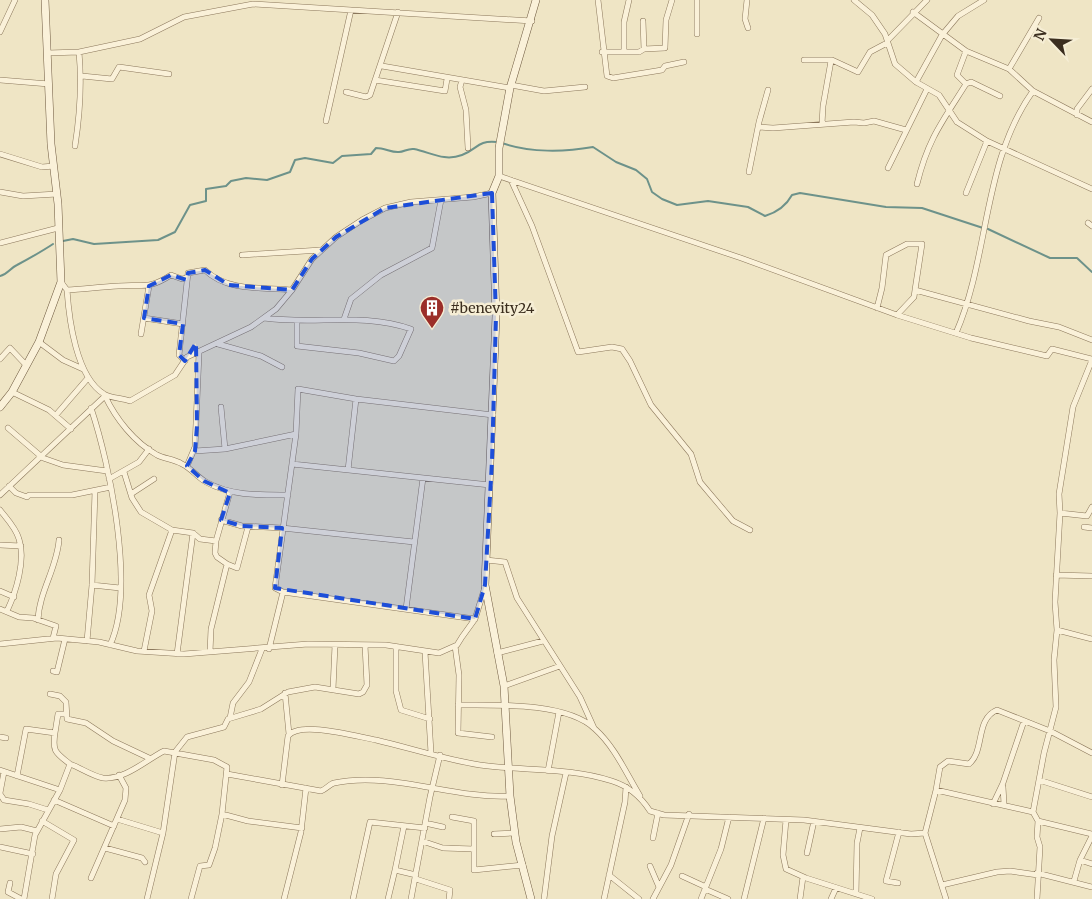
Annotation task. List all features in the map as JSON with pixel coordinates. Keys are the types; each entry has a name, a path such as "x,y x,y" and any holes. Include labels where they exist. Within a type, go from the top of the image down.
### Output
{"street":[{"path":"0,32 15,0"},
{"path":"1,402 12,392 39,342 61,282 45,0"},
{"path":"531,899 515,833 510,796 506,705 486,585 486,560 494,416 496,291 492,193 498,176 499,148 510,86 532,21 536,0"},
{"path":"598,0 605,74 609,77 662,70 664,66 684,62"},
{"path":"624,52 624,22 629,0"},
{"path":"602,52 640,52 644,49 666,47 666,20 672,0"},
{"path":"697,0 697,34"},
{"path":"747,0 746,19 748,28"},
{"path":"854,0 872,15 888,42 895,64 916,82 939,96 957,122 988,140 1092,189"},
{"path":"804,60 831,61 858,72 870,52 888,42 913,12 927,0"},
{"path":"916,82 942,35 958,16 984,0"},
{"path":"48,53 80,52 140,39 184,17 253,4 532,21"},
{"path":"326,121 351,10"},
{"path":"346,92 369,96 382,66 398,12"},
{"path":"913,12 966,51 1008,69 1033,92 1092,122"},
{"path":"1008,69 1039,18"},
{"path":"643,21 644,49"},
{"path":"966,51 958,75 966,84"},
{"path":"75,146 80,115 82,76 80,52"},
{"path":"822,124 823,106 831,61"},
{"path":"82,76 112,79 119,66 168,74"},
{"path":"382,66 447,79 544,91 585,87"},
{"path":"375,80 446,91 447,79"},
{"path":"0,80 49,84"},
{"path":"462,80 460,87 466,110 468,148"},
{"path":"917,184 927,148 948,108 966,84 970,82 1000,96"},
{"path":"888,168 927,89"},
{"path":"1077,115 1077,109 1092,89"},
{"path":"750,172 768,90"},
{"path":"956,333 969,305 1003,147 1018,112 1033,92"},
{"path":"1066,109 1077,109"},
{"path":"759,127 874,121 906,130"},
{"path":"966,193 988,140"},
{"path":"0,154 42,167 54,166"},
{"path":"498,176 741,258 897,315 956,333 1047,356 1052,349 1092,360 1084,376 1070,420 1058,494 1060,513 1055,602 1057,630 1054,660 1056,707 1033,812 1038,821 1037,837 1040,847 1037,899"},
{"path":"511,180 532,226 578,352 612,347 622,349 630,361 651,405 691,454 700,482 733,521 750,530"},
{"path":"0,192 23,196 57,194"},
{"path":"105,396 130,401 175,375 187,356 199,353 233,334 251,327 276,309 292,290 312,259 336,237 385,208 410,202 473,198 492,193"},
{"path":"344,319 351,299 381,275 432,248 441,200"},
{"path":"0,243 58,228"},
{"path":"877,308 882,288 886,255 907,244 922,244 914,297 897,315"},
{"path":"242,255 322,250"},
{"path":"185,361 179,355 188,273 206,270 214,280 229,285 292,290"},
{"path":"66,290 149,286 171,275 187,278"},
{"path":"61,282 66,290 83,369 88,378 105,396 124,426 149,449 187,466 204,481 230,492 288,495"},
{"path":"141,334 149,286"},
{"path":"915,290 1029,322 1059,327 1092,340"},
{"path":"144,318 183,324"},
{"path":"263,318 297,322 372,319 411,329 399,356 394,361 359,353 297,346 297,322"},
{"path":"39,342 63,360 83,369"},
{"path":"218,344 261,356 282,367"},
{"path":"0,359 10,348 26,365"},
{"path":"187,466 194,451 199,353"},
{"path":"56,415 88,378"},
{"path":"475,619 282,592 275,588 296,434 298,389 356,399 494,416"},
{"path":"12,392 39,404 56,415 71,429"},
{"path":"0,495 40,455 71,429 105,396"},
{"path":"348,470 356,399"},
{"path":"221,407 225,449"},
{"path":"92,408 103,445 117,520 120,588 117,631 110,646"},
{"path":"8,428 40,455 59,464 107,471"},
{"path":"194,451 225,449 296,434"},
{"path":"108,479 124,472 139,462 149,449"},
{"path":"292,464 490,485"},
{"path":"124,472 131,494 141,512 172,530 193,533 200,539 216,541"},
{"path":"406,608 423,478"},
{"path":"131,494 154,479"},
{"path":"9,486 16,493 27,497 29,495 72,495 111,487"},
{"path":"86,641 92,585 95,491"},
{"path":"230,492 221,520 215,553 227,564 236,568 248,526"},
{"path":"1060,513 1087,516 1092,507"},
{"path":"0,510 19,538 21,546 19,577 14,597 7,611"},
{"path":"221,520 248,526 414,542"},
{"path":"1084,527 1092,528"},
{"path":"144,651 152,611 149,595 172,530"},
{"path":"177,654 193,533"},
{"path":"38,620 38,608 58,554 59,540"},
{"path":"0,545 21,546"},
{"path":"486,560 505,562 516,598 580,697 595,728 617,757 650,811 658,813 814,821 860,828 925,833"},
{"path":"210,652 211,629 227,564"},
{"path":"1056,574 1092,576"},
{"path":"92,585 120,588"},
{"path":"0,644 53,638 177,654 269,649 287,644 365,645 439,653 455,646 475,619 486,585"},
{"path":"0,591 14,597"},
{"path":"269,649 282,592"},
{"path":"0,609 19,617 38,620 56,626 53,638"},
{"path":"1057,630 1092,639"},
{"path":"53,672 56,672 65,639"},
{"path":"497,653 543,641"},
{"path":"333,688 335,644"},
{"path":"230,718 261,708 285,693 314,687 333,688 359,694 365,690 367,685 365,645"},
{"path":"455,646 459,675 458,733 492,737"},
{"path":"396,647 396,692 399,706 401,710 412,715 430,719"},
{"path":"147,899 163,832 175,752 187,737 224,727 230,718 233,703 252,675 262,649"},
{"path":"425,652 431,753"},
{"path":"504,686 560,666"},
{"path":"282,785 289,734 285,693"},
{"path":"50,694 60,696 66,702 68,719 86,723 113,741 149,758"},
{"path":"458,705 506,705 558,712 574,716 595,728"},
{"path":"946,899 925,833 940,767 948,762 969,764 976,758 982,728 993,712 997,710 1050,731 1092,753"},
{"path":"548,771 558,712"},
{"path":"66,714 58,714 53,746 55,752 70,764 102,778 132,770 149,758 164,751 222,763 227,767 222,814 215,848 209,865 200,866 191,899"},
{"path":"993,804 1003,783 1024,721"},
{"path":"17,776 26,729 55,733"},
{"path":"289,734 295,731 314,730 336,732 474,764 593,776 626,787 643,800"},
{"path":"411,899 440,755"},
{"path":"10,883 8,892 22,899 37,831 60,790 70,764"},
{"path":"48,810 29,804 7,802 1,798 2,771 60,790"},
{"path":"544,899 552,836 566,773"},
{"path":"227,774 321,791 333,784 353,781 393,783 433,789 510,796"},
{"path":"91,878 117,819 126,792 119,775"},
{"path":"1039,780 1092,797"},
{"path":"1003,783 1004,804"},
{"path":"604,899 625,802 626,787"},
{"path":"284,899 302,828 306,788"},
{"path":"936,790 1033,812"},
{"path":"54,800 114,826"},
{"path":"653,838 658,813"},
{"path":"222,814 248,821 302,828"},
{"path":"653,899 670,865 689,814"},
{"path":"452,817 474,821 474,870 523,865"},
{"path":"701,899 721,849 729,817"},
{"path":"744,899 764,818"},
{"path":"117,819 163,832"},
{"path":"786,820 783,855 786,869 857,896 872,899"},
{"path":"42,821 74,840 56,874 52,899"},
{"path":"807,853 814,821"},
{"path":"1038,821 1092,835 1080,860 1074,882"},
{"path":"353,899 370,822 404,826 425,825 443,828"},
{"path":"388,899 404,826"},
{"path":"0,829 21,827 37,831"},
{"path":"857,896 856,843 860,828"},
{"path":"898,882 886,881 899,832"},
{"path":"494,834 515,833"},
{"path":"422,841 443,848 474,849"},
{"path":"0,847 33,854"},
{"path":"105,848 142,858 145,862"},
{"path":"1080,860 1092,864"},
{"path":"650,866 659,887"},
{"path":"395,870 450,890 449,899"},
{"path":"942,885 997,872 1010,871 1038,874 1092,888"},
{"path":"609,875 639,899"},
{"path":"682,876 728,899"},
{"path":"800,899 803,877"},
{"path":"831,899 836,888"}],"highlighted area":[{"path":"492,193 496,316 492,461 485,585 475,619 275,588 282,528 242,526 221,520 230,493 204,481 187,466 195,451 197,426 196,343 185,361 179,355 183,324 144,318 149,286 171,275 187,280 188,273 205,270 229,285 292,290 312,259 336,237 385,208"}],"waterway":[{"path":"63,241 73,239 94,244 158,240 175,232 190,205 206,201 206,189 226,186 231,181 246,178 267,180 290,172 295,160 305,158 333,163 342,156 371,154 376,148 396,152 414,149 437,156 455,157 467,153 485,142 497,142"},
{"path":"502,143 524,149 548,151 593,147 616,162 636,170 647,179 652,192 662,199 677,205 708,201 748,207 765,216 781,208 792,195 800,193 886,207 922,208 983,228"},
{"path":"988,229 1050,258 1077,258 1092,272"},
{"path":"0,276 53,244"}],"place":[{"name":"#benevity24","path":"432,329"}]}
